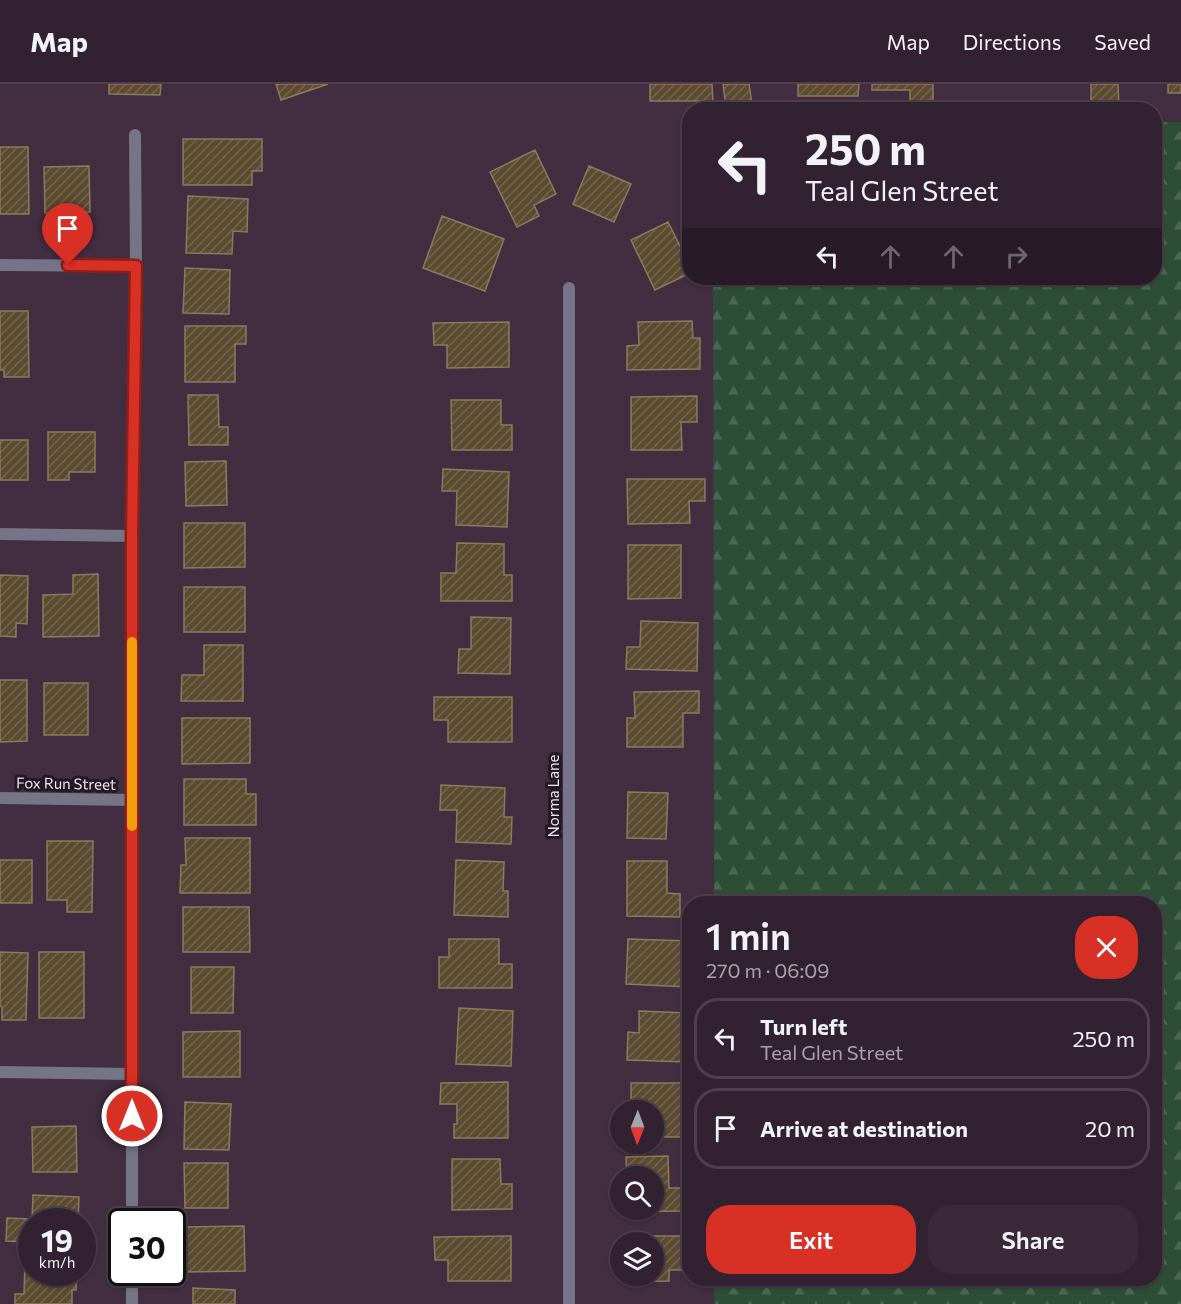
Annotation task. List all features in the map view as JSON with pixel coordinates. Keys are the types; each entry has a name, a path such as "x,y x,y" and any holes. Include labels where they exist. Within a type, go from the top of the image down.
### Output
{"street":[{"path":"132,1208 132,536 136,266 135,135"},
{"path":"0,265 136,266"},
{"name":"Norma Lane","path":"569,288 569,1304"},
{"path":"0,534 132,536"},
{"name":"Fox Run Street","path":"0,798 132,800"},
{"path":"0,1072 132,1074"},
{"path":"132,1286 132,1304"}],"green space":[{"path":"1162,122 1181,122 1181,1304 714,1304 714,1286 1162,1286 1162,896 714,896 713,285 1162,285"}],"building":[{"path":"109,84 161,84 160,95 109,94"},
{"path":"276,84 328,84 281,100"},
{"path":"650,84 712,84 713,101 650,101"},
{"path":"723,84 749,84 752,102 725,102"},
{"path":"798,84 859,84 858,96 798,96"},
{"path":"872,84 933,84 933,102 910,102 910,90 872,90"},
{"path":"1091,84 1118,84 1119,102 1091,102"},
{"path":"1168,84 1181,84 1181,93 1168,93"},
{"path":"183,139 262,139 262,171 252,171 252,185 183,185"},
{"path":"0,147 28,147 29,214 0,214"},
{"path":"535,150 556,194 534,205 539,216 517,227 490,172"},
{"path":"89,166 90,212 45,213 44,167"},
{"path":"589,166 631,184 614,222 573,204"},
{"path":"188,196 248,199 247,232 233,231 232,254 186,253"},
{"path":"442,216 504,239 485,291 423,268"},
{"path":"668,222 682,250 682,277 655,290 631,240"},
{"path":"185,268 230,270 229,314 183,313"},
{"path":"0,311 28,311 29,377 4,377 4,370 0,370"},
{"path":"692,321 693,338 700,338 700,369 627,370 627,346 639,345 638,322"},
{"path":"509,322 509,367 447,368 447,345 434,345 433,323"},
{"path":"185,326 246,326 246,344 235,344 235,382 185,382"},
{"path":"188,395 218,395 219,427 228,427 228,445 189,445"},
{"path":"697,396 697,422 681,422 682,450 631,450 631,397"},
{"path":"451,400 501,400 501,425 512,425 512,450 452,450"},
{"path":"48,432 95,432 95,472 69,472 69,480 48,480"},
{"path":"0,440 28,440 28,480 0,480"},
{"path":"226,461 227,505 186,506 185,462"},
{"path":"443,469 509,472 507,527 456,525 457,491 442,491"},
{"path":"627,479 705,479 705,501 689,501 690,523 628,524"},
{"path":"184,523 245,523 245,567 184,568"},
{"path":"457,543 504,544 504,575 512,575 512,601 441,601 441,573 456,573"},
{"path":"628,545 681,545 681,598 628,599"},
{"path":"98,574 99,636 43,637 43,595 73,594 73,575"},
{"path":"0,575 28,576 27,624 16,623 16,637 0,636"},
{"path":"184,587 245,587 245,632 184,632"},
{"path":"471,617 511,618 510,674 458,673 459,649 471,649"},
{"path":"641,621 698,623 697,671 626,669 627,647 640,647"},
{"path":"204,645 243,645 243,701 181,701 182,675 204,675"},
{"path":"0,680 27,680 27,741 0,742"},
{"path":"44,683 88,683 88,735 44,735"},
{"path":"699,691 699,713 683,713 683,747 627,747 627,718 635,718 634,692"},
{"path":"434,697 512,697 512,742 448,742 448,720 434,720"},
{"path":"182,718 250,718 250,763 182,764"},
{"path":"184,779 246,779 246,794 256,794 256,825 184,825"},
{"path":"441,785 505,788 504,817 512,817 511,844 456,842 457,810 440,810"},
{"path":"628,792 668,793 666,839 627,838"},
{"path":"185,838 250,838 250,893 180,893 181,865 186,865"},
{"path":"47,841 93,841 92,912 67,912 67,900 47,900"},
{"path":"0,860 32,860 32,903 0,903"},
{"path":"456,860 504,862 503,891 508,891 508,917 454,915"},
{"path":"627,861 667,861 667,893 680,894 680,917 627,916"},
{"path":"183,907 249,907 250,952 183,952"},
{"path":"449,939 499,939 499,964 512,964 512,988 439,988 439,957 449,957"},
{"path":"628,939 682,941 682,987 626,984"},
{"path":"0,952 28,953 26,1020 2,1020"},
{"path":"39,952 84,952 84,1018 39,1018"},
{"path":"191,967 234,967 233,1013 191,1013"},
{"path":"459,1008 513,1011 511,1066 456,1064"},
{"path":"639,1011 682,1013 682,1062 627,1060 628,1032 639,1033"},
{"path":"240,1031 240,1077 183,1077 183,1032"},
{"path":"508,1082 508,1138 454,1138 457,1104 440,1104 441,1083"},
{"path":"631,1083 682,1083 682,1137 664,1137 664,1100 631,1100"},
{"path":"185,1102 231,1104 229,1150 184,1149"},
{"path":"76,1126 77,1172 33,1172 32,1127"},
{"path":"668,1156 669,1188 682,1188 682,1211 664,1211 664,1166 626,1166 626,1157"},
{"path":"452,1159 500,1159 501,1184 512,1184 512,1209 452,1210"},
{"path":"184,1163 228,1163 228,1208 185,1208"},
{"path":"33,1195 79,1197 79,1208 32,1208"},
{"path":"7,1218 18,1218 18,1241 6,1241"},
{"path":"244,1226 245,1271 186,1272 186,1227"},
{"path":"511,1236 511,1281 448,1281 448,1260 435,1260 434,1237"},
{"path":"664,1236 681,1236 682,1270 669,1270 669,1281 664,1281"},
{"path":"24,1286 76,1286 76,1290 72,1290 72,1304 15,1304 15,1294 24,1294"},
{"path":"193,1288 235,1290 235,1304 193,1304"}],"slow traffic":[{"path":"132,642 132,826"}],"route":[{"path":"68,265 136,266 132,536 132,1116"}]}
